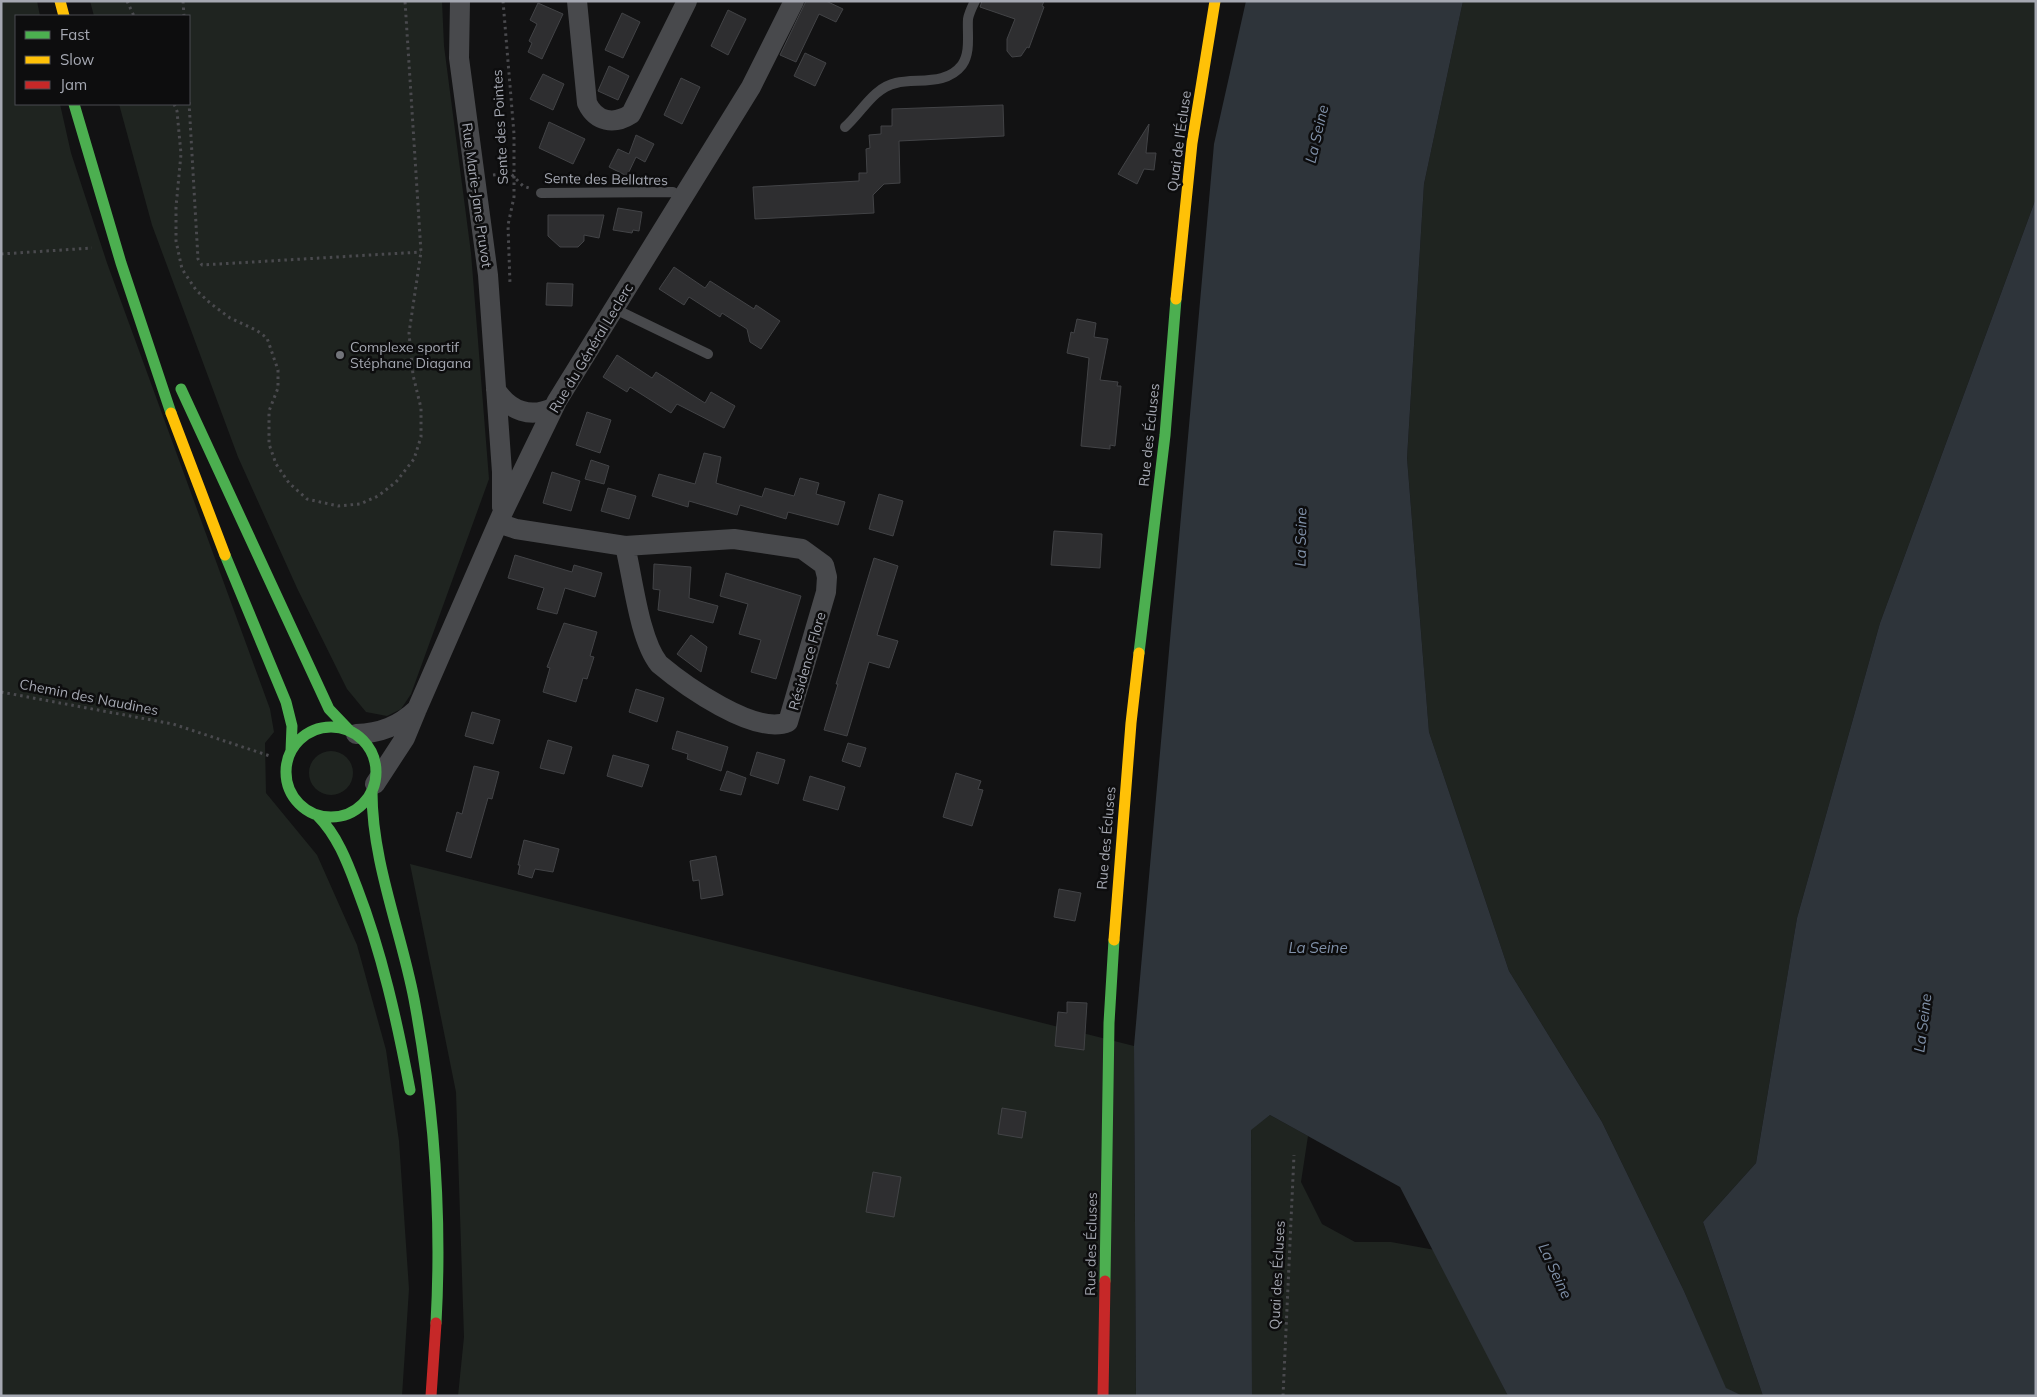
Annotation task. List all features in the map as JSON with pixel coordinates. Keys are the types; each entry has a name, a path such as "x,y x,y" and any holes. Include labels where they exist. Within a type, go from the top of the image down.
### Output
{"main road":[{"path":"60,1 64,15"},
{"name":"Quai de l'Écluse","path":"1177,286 1192,143 1215,1"},
{"path":"74,105 115,246 160,381 212,523 286,702 292,726 291,751 286,770 290,789 300,805 317,815 329,826 363,902 377,944 400,1036 413,1106"},
{"path":"94,129 128,244"},
{"name":"Rue des Écluses","path":"1103,1396 1109,1032 1115,914 1131,723 1165,435 1177,286"},
{"path":"178,381 205,445 329,710 369,746 374,757 377,770 374,788 373,825 414,999 430,1101 440,1241 437,1328 431,1396"},
{"path":"291,751 299,740 314,730 332,727 353,733"},
{"path":"317,815 335,818 349,814 361,806 374,788"}],"street":[{"name":"Rue Marie-Jane Pruvot","path":"460,1 459,58 488,275 502,472 500,518"},
{"path":"577,1 587,103 596,116 609,121 619,121 631,114 687,1"},
{"name":"Rue du Général Leclerc","path":"374,788 406,738 417,708 500,518 554,407 751,87 794,1"},
{"path":"496,390 503,401 518,410 538,412 554,407"},
{"name":"Résidence Flore","path":"500,518 516,529 625,546 734,539 802,549 824,565 827,577 826,592 788,722 777,725 764,722 711,703 659,664 653,656 646,637 625,546"},
{"name":"Rue du Général Leclerc","path":"353,733 388,729 400,723 417,708"}],"lane":[{"path":"845,128 858,116 879,89 897,82 931,81 948,75 962,65 968,45 968,17 975,1"},
{"name":"Sente des Bellatres","path":"541,193 674,192 683,198"},
{"path":"614,309 708,354"}],"path":[{"path":"127,1 134,15"},
{"path":"183,1 184,15"},
{"path":"174,105 177,111 182,154 176,207 176,232 182,269 196,290 210,303 230,318 256,330 267,338 278,370 278,388 269,411 268,444 276,464 290,483 307,499 338,506 360,504 378,496 396,482 414,458 421,438 421,408 413,375 409,333 421,252 405,1"},
{"name":"Sente des Pointes","path":"503,1 514,134 514,197 508,225 510,292"},
{"path":"189,105 198,259 202,265 421,252"},
{"name":"Sente des Bellatres","path":"475,177 510,173 523,186 541,193"},
{"path":"1,254 54,252 115,246"},
{"name":"Chemin des Naudines","path":"1,692 173,724 247,748"},
{"name":"Quai des Écluses","path":"1283,1396 1294,1154"}],"shaded area":[{"path":"1,1 37,1 40,15 15,15 15,105 60,105 71,153 107,263 270,709 274,732 265,743 266,793 317,855 357,945 386,1050 399,1141 409,1289 402,1396 1,1396"},
{"name":"Complexe sportif Stéphane Diagana","path":"90,1 442,1 444,46 471,253 489,479 411,694 401,709 387,716 366,712 347,689 297,588 238,457 152,225 119,105 190,105 190,15 94,15"},
{"path":"1463,1 2036,1 2036,198 1880,623 1797,918 1756,1163 1703,1222 1763,1396 1743,1396 1726,1389 1684,1291 1602,1122 1509,971 1429,732 1407,458 1424,184"},
{"path":"327,751 335,751 347,757 353,773 347,789 335,795 327,795 315,789 309,777 309,769 315,757"},
{"path":"410,864 1134,1046 1136,1396 458,1396 464,1337 456,1092"},
{"path":"1270,1115 1308,1136 1301,1182 1322,1224 1355,1242 1391,1242 1435,1250 1508,1396 1252,1396 1251,1129"}],"water":[{"name":"La Seine","path":"1246,1 1463,1 1424,184 1407,458 1429,732 1509,971 1602,1122 1684,1291 1726,1388 1743,1396 1508,1396 1400,1187 1270,1115 1251,1130 1252,1396 1136,1396 1134,1046 1214,144"},
{"name":"La Seine","path":"2036,198 2036,1396 1763,1396 1703,1222 1756,1163 1797,918 1880,623"}],"building":[{"path":"806,1 826,1 843,9 836,22 819,14 796,62 780,55"},
{"path":"982,1 1044,1 1042,6 1044,7 1029,48 1027,47 1021,56 1012,57 1007,51 1007,39 1015,19 980,7"},
{"path":"538,3 563,14 542,59 528,52 532,43 529,41 537,24 530,20"},
{"path":"728,10 746,19 728,55 711,46"},
{"path":"622,13 640,22 623,58 605,50"},
{"path":"805,53 826,63 815,86 794,76"},
{"path":"609,66 629,76 618,100 598,91"},
{"path":"543,74 564,84 553,110 530,99"},
{"path":"681,78 700,87 682,124 664,115"},
{"path":"1003,105 1004,136 899,141 900,183 884,184 873,195 874,213 755,219 753,187 859,181 859,173 867,173 866,149 870,148 869,135 881,134 881,126 892,126 892,109"},
{"path":"549,122 585,139 573,164 539,148"},
{"path":"1149,124 1146,153 1156,153 1154,170 1144,169 1137,184 1118,174"},
{"path":"636,135 654,144 645,162 636,157 627,176 609,167 618,149 629,154"},
{"path":"618,208 642,212 639,231 633,230 632,233 613,230"},
{"path":"548,215 604,215 599,238 584,235 584,241 578,247 560,247 548,236"},
{"path":"674,267 705,288 710,281 754,309 756,305 780,321 761,349 750,342 747,329 722,313 720,317 689,297 684,305 659,289"},
{"path":"547,283 573,284 572,306 546,305"},
{"path":"1077,319 1096,323 1094,337 1108,339 1100,380 1118,382 1117,386 1121,386 1115,446 1110,445 1110,449 1081,446 1089,358 1067,353 1071,332 1074,333"},
{"path":"617,355 652,378 656,372 705,403 711,392 735,406 724,428 677,404 671,413 630,387 627,392 603,377"},
{"path":"587,412 611,420 600,453 576,445"},
{"path":"704,453 721,457 716,483 762,497 765,488 794,496 800,478 819,483 816,494 845,502 838,525 788,512 786,519 740,505 737,515 689,501 688,507 652,496 659,474 695,484"},
{"path":"591,460 609,466 604,484 585,479"},
{"path":"552,472 580,481 571,511 543,503"},
{"path":"608,488 636,496 629,519 601,511"},
{"path":"879,494 903,501 893,536 869,529"},
{"path":"1054,531 1102,534 1100,568 1051,565"},
{"path":"515,555 572,572 574,565 602,573 595,597 565,588 557,614 537,609 544,588 508,578"},
{"path":"874,558 898,566 877,635 898,641 889,668 869,662 847,736 824,730"},
{"path":"654,564 691,567 689,598 718,606 713,623 658,610 660,590 653,589"},
{"path":"726,573 801,596 776,679 751,672 761,640 739,634 748,604 720,596"},
{"path":"564,623 597,632 590,656 594,657 587,679 583,678 576,702 543,692 550,668 547,667"},
{"path":"691,635 707,647 701,672 677,654"},
{"path":"636,689 664,698 657,722 629,712"},
{"path":"472,712 500,720 493,744 465,736"},
{"path":"677,731 728,747 721,771 687,759 688,754 672,749"},
{"path":"548,740 572,747 564,774 540,768"},
{"path":"848,743 866,748 860,767 842,761"},
{"path":"757,752 785,760 778,784 750,775"},
{"path":"613,755 649,765 642,787 607,776"},
{"path":"474,766 499,772 492,799 488,798 471,858 446,851 457,812 462,814"},
{"path":"727,771 746,778 741,795 720,790"},
{"path":"956,773 981,781 978,789 983,790 972,826 943,817"},
{"path":"810,776 845,787 838,810 803,800"},
{"path":"524,840 559,849 553,872 535,869 532,878 518,874 520,865 518,865"},
{"path":"716,856 723,895 701,899 699,880 693,881 690,861"},
{"path":"1059,889 1081,893 1075,921 1054,917"},
{"path":"1067,1002 1087,1003 1084,1050 1055,1046 1058,1012 1067,1013"},
{"path":"1002,1108 1026,1112 1022,1138 998,1134"},
{"path":"873,1172 901,1177 894,1217 866,1212"}],"traffic: fast":[{"path":"74,105 121,263 171,413"},
{"path":"1139,653 1165,435 1176,299"},
{"path":"181,389 329,709 350,731"},
{"path":"225,555 286,702 292,726 291,751"},
{"path":"331,727 348,730 363,740 373,755 376,772 373,789 363,804 348,814 331,817 314,814 299,804 289,789 286,772 289,755 299,740 314,730 331,727"},
{"path":"372,792 377,844 414,999 427,1080 437,1201 438,1282 436,1323"},
{"path":"317,815 341,849 366,913 388,988 410,1090"},
{"path":"1105,1281 1109,1023 1114,940"}],"traffic: slow":[{"path":"60,1 64,15"},
{"path":"1176,299 1192,143 1215,1"},
{"path":"171,413 225,555"},
{"path":"1114,940 1131,723 1139,653"}],"traffic: jam":[{"path":"1103,1396 1105,1281"},
{"path":"431,1396 436,1323"}],"place":[{"name":"Complexe sportif Stéphane Diagana","path":"340,355"}]}
